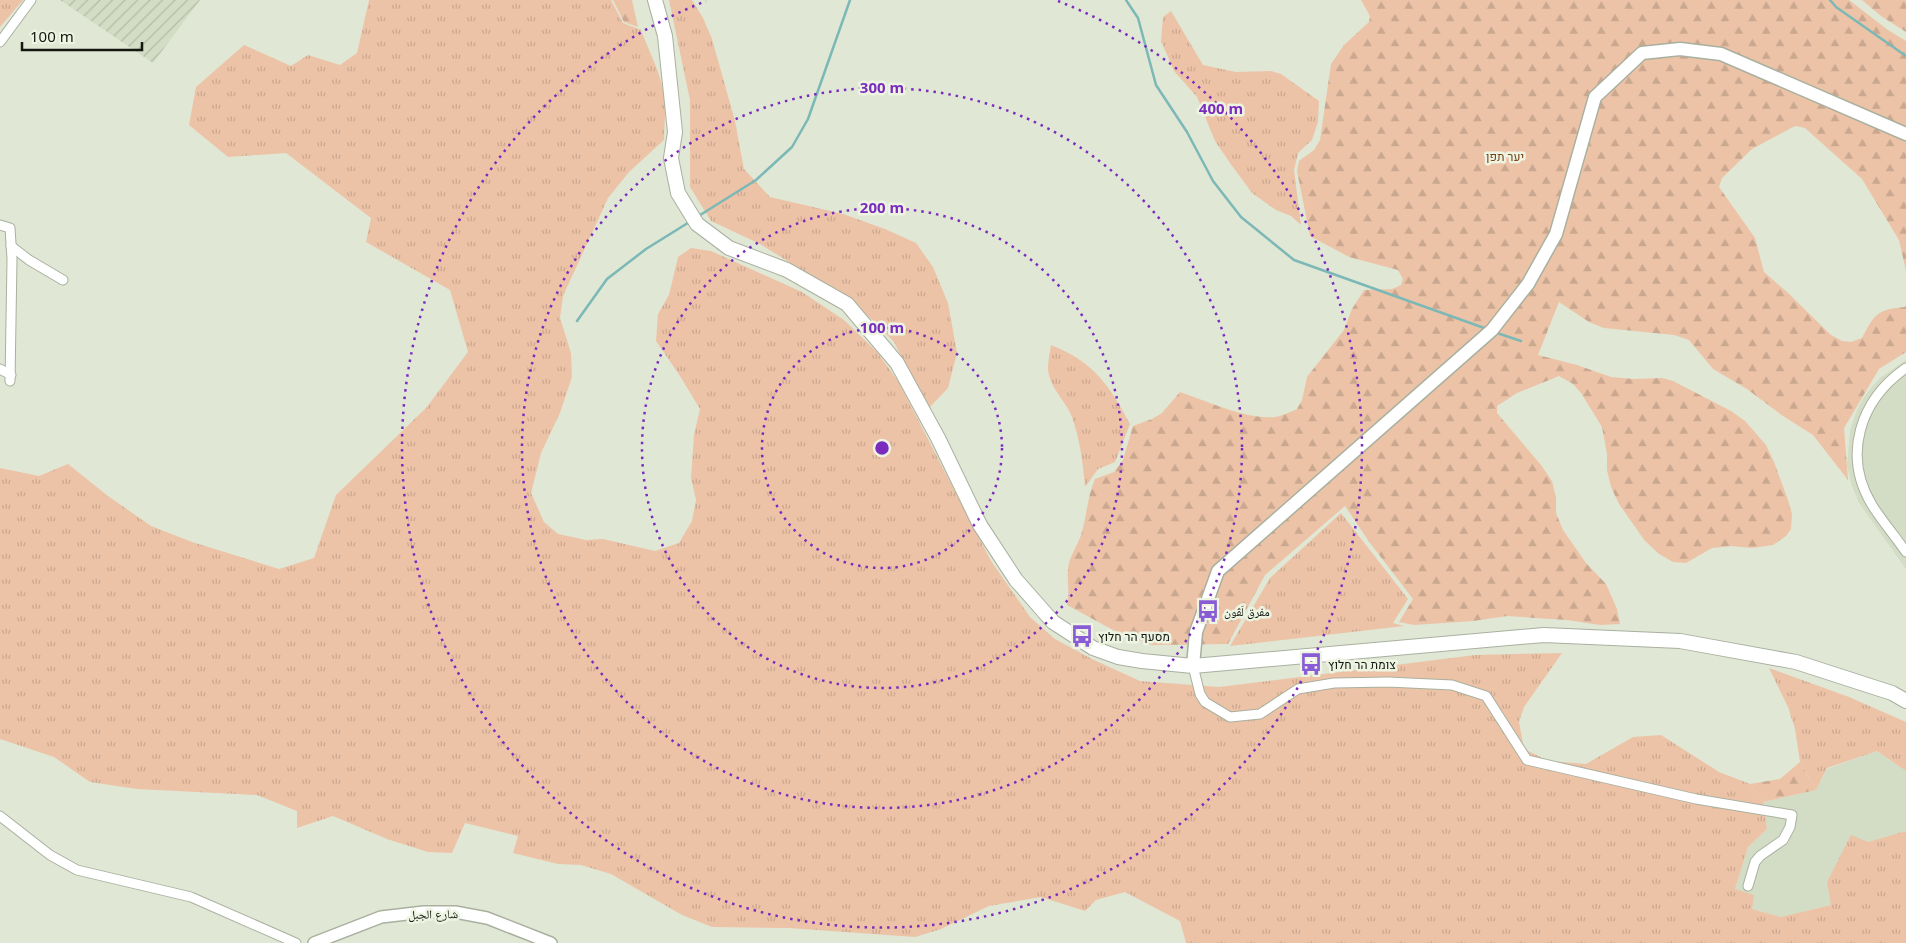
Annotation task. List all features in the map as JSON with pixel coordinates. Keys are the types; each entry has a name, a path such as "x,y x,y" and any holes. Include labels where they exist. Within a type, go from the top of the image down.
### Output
{"main road":[{"path":"655,0 665,36 675,132 671,158 678,193 697,224 729,248 787,270 847,304 897,363 938,438 980,525 1016,580 1053,622 1093,648 1118,657 1142,662 1193,666 1544,635 1680,641 1796,662 1892,693 1906,701"},
{"path":"1193,666 1196,632 1218,571 1492,330 1528,284 1556,234 1596,97 1642,53 1680,49 1721,54 1906,134"}],"street":[{"path":"0,42 31,0"},
{"path":"0,225 10,228 10,378 0,369"},
{"path":"11,246 29,260 63,280"},
{"path":"1906,368 1885,384 1870,404 1860,428 1857,453 1860,479 1872,504 1906,552"},
{"path":"1193,666 1200,694 1205,702 1230,716 1260,714 1298,689 1316,686 1388,682 1452,685 1486,696 1527,760 1688,797 1792,816 1790,827 1783,840 1760,856 1755,862 1748,886"},
{"path":"0,816 50,855 77,870 192,896 296,943"},
{"name":"شارع الجبل","path":"314,943 381,917 424,912 455,912 487,918 551,943"}],"shaded area":[{"path":"60,0 200,0 153,63"},
{"path":"1906,360 1906,569 1859,503 1847,466 1850,430 1858,408 1866,394 1880,378"},
{"path":"1877,751 1906,771 1906,831 1868,842 1831,905 1781,917 1752,909 1735,889 1748,847 1767,829 1763,802 1816,790 1827,769"}],"green space":[{"path":"0,0 23,0 0,27"},
{"path":"369,0 611,0 623,23 641,30 658,74 665,101 664,140 629,172 608,198 563,296 560,318 571,353 572,377 560,413 541,453 531,493 544,522 558,534 586,540 603,539 655,551 679,543 692,521 696,500 691,478 694,435 700,409 656,341 658,314 669,295 678,257 691,248 711,251 802,292 844,320 877,352 898,381 991,561 1030,617 1055,639 1092,659 1140,681 1219,687 1475,655 1562,653 1524,707 1519,722 1524,749 1549,761 1586,764 1633,737 1661,735 1719,772 1750,784 1763,802 1767,829 1748,847 1735,889 1754,895 1752,909 1781,917 1831,905 1827,882 1851,835 1868,842 1906,831 1906,943 1186,943 1180,921 1125,892 1096,900 1085,911 1041,897 989,906 941,929 915,937 789,928 712,927 682,915 611,874 581,865 558,864 513,853 518,836 465,823 452,853 428,852 387,839 333,816 297,828 297,811 257,795 137,789 90,782 54,757 0,739 0,468 39,476 68,464 108,496 151,526 192,542 279,569 314,558 336,495 426,408 468,352 450,290 366,242 371,218 286,153 228,157 189,125 196,87 244,45 291,66 308,55 340,65 357,53"},
{"path":"613,0 632,0 638,27 624,22"},
{"path":"669,0 692,0 703,18 712,39 735,121 744,169 770,197 843,214 885,229 916,243 933,267 948,303 957,353 948,388 928,409 894,342 869,317 826,285 760,244 711,221 690,187 690,100"},
{"name":"יער תפן","path":"1361,0 1849,0 1888,30 1906,41 1906,271 1899,240 1862,179 1805,128 1795,126 1752,149 1722,178 1719,187 1755,238 1764,272 1831,335 1842,341 1851,342 1862,338 1873,319 1882,312 1888,309 1905,307 1906,305 1906,352 1879,369 1844,428 1848,480 1813,435 1783,416 1747,389 1713,369 1689,340 1674,335 1604,328 1589,322 1559,302 1538,355 1577,365 1611,377 1634,379 1662,378 1673,381 1731,411 1745,421 1766,445 1788,500 1792,514 1791,529 1786,536 1773,545 1752,548 1731,546 1712,548 1686,563 1673,562 1659,554 1645,541 1619,504 1611,487 1602,427 1581,393 1573,384 1559,376 1517,393 1497,406 1497,413 1541,465 1552,481 1556,498 1556,513 1563,530 1586,563 1606,584 1617,609 1620,624 1600,625 1567,620 1507,616 1473,621 1414,625 1399,622 1413,599 1370,543 1345,506 1265,575 1228,644 1152,645 1113,630 1067,605 1068,566 1081,535 1092,486 1095,479 1114,472 1123,460 1133,426 1162,413 1180,392 1252,416 1275,417 1297,409 1302,400 1307,377 1344,330 1352,309 1364,290 1392,289 1401,285 1403,279 1398,270 1349,257 1310,236 1297,171 1299,161 1314,150 1320,140 1331,64 1344,45 1369,22 1370,16"},
{"path":"1862,0 1906,0 1906,32 1881,16"},
{"path":"1171,11 1203,65 1236,72 1271,71 1281,74 1319,101 1318,122 1312,140 1298,153 1294,170 1301,225 1291,216 1276,210 1252,193 1215,141 1197,97 1174,71 1161,41 1163,17"},
{"path":"1051,345 1079,359 1099,376 1115,398 1130,424 1115,462 1098,469 1085,487 1081,452 1072,417 1049,375 1048,365"},
{"path":"1341,513 1408,599 1393,623 1404,626 1230,646 1270,578"},
{"path":"1769,668 1849,697 1906,722 1906,771 1877,751 1827,768 1816,790 1800,762 1795,729 1788,707"},
{"path":"1800,762 1816,790 1763,802 1750,784 1780,779"}],"waterway":[{"path":"697,217 756,180 792,147 808,119 850,0"},
{"path":"1126,0 1138,18 1156,85 1187,132 1213,181 1241,217 1294,260 1487,329"},
{"path":"1830,0 1836,7 1906,56"},
{"path":"577,321 607,279 646,249 691,221"},
{"path":"1494,332 1521,341"}],"place":[{"name":"مفرق لَڤون","path":"1208,611"},
{"name":"מסעף הר חלוץ","path":"1082,636"},
{"name":"צומת הר חלוץ","path":"1311,664"}]}
